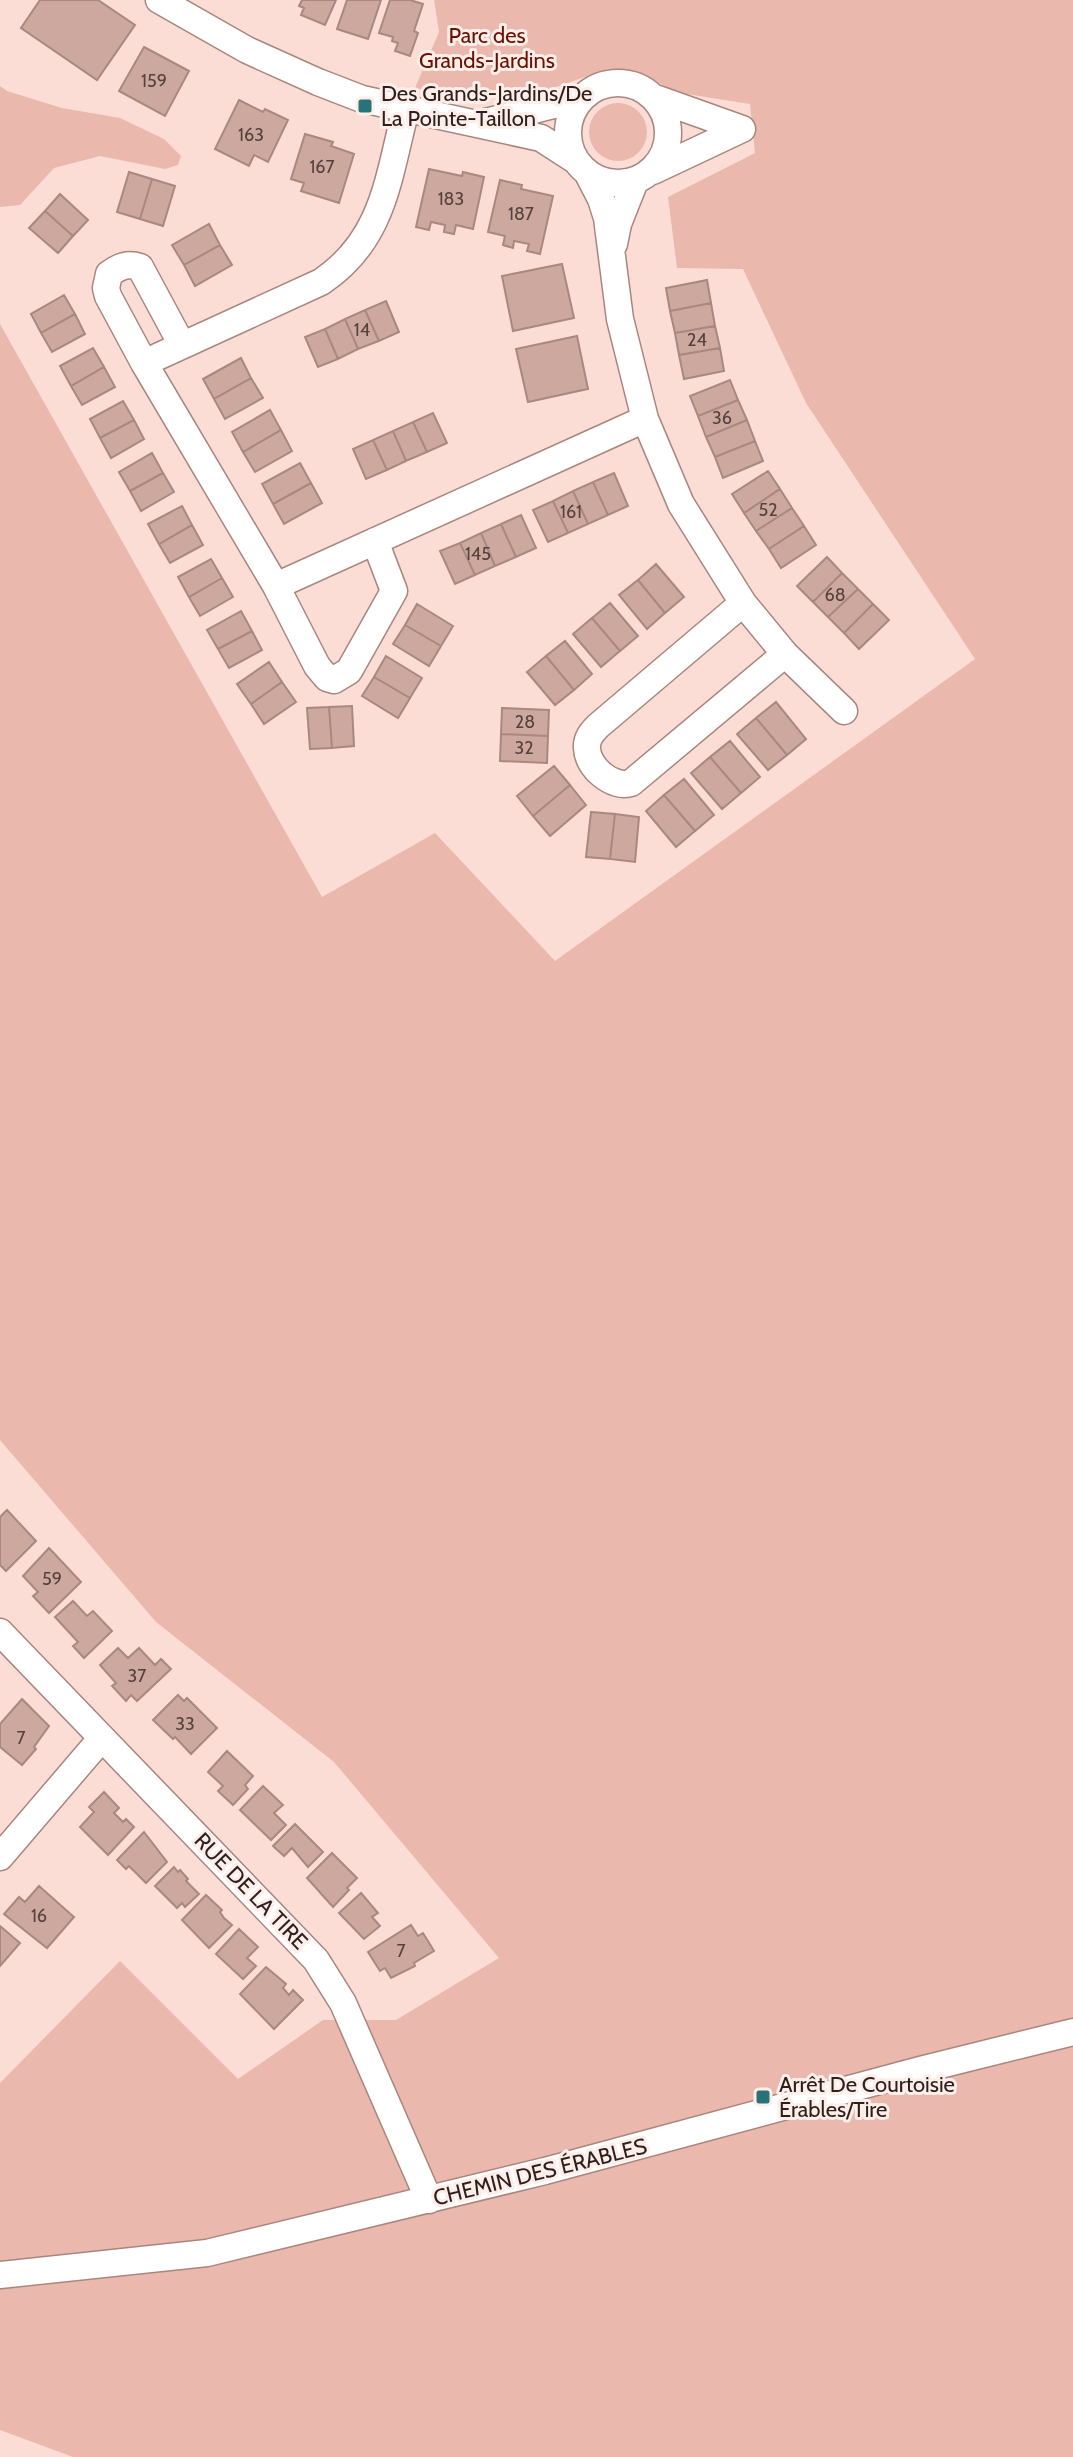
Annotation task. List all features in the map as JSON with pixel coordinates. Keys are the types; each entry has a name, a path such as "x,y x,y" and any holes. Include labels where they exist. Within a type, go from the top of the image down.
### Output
{"street":[{"path":"159,0 247,50 318,82 362,99 541,138 601,180 618,184 642,177 742,129 655,98 642,88 627,83 602,86 582,98 478,124"},
{"path":"582,98 568,128 569,144 601,199 612,251 620,319 645,419 681,504 743,603 785,654 844,711"},
{"path":"612,251 618,224 642,177 661,161 668,145 669,128 655,98"},
{"path":"144,363 321,282 340,270 355,254 377,219 406,109"},
{"path":"182,345 146,273 140,267 131,264 109,274 106,288 144,363 276,586 322,673 334,680 349,671 394,591 375,541"},
{"path":"276,586 645,419"},
{"path":"743,603 598,726 587,743 586,752 590,759 614,784 622,786 631,783 785,654"},
{"name":"RUE DE LA TIRE","path":"0,1632 323,1969 343,2003 429,2200"},
{"path":"0,1857 101,1739"},
{"name":"CHEMIN DES ÉRABLES","path":"0,2275 207,2253 685,2135 920,2070 1073,2032"}],"green space":[{"name":"Parc des Grands-Jardins","path":"434,0 1073,0 1073,2457 73,2457 0,2430 0,2083 120,1961 238,2079 323,2020 396,2020 499,1958 334,1762 156,1622 0,1440 0,324 322,897 435,833 555,961 975,659 806,403 743,269 677,268 668,197 755,153 750,104 674,92 647,75 608,69 536,94 478,99 415,88 439,32"},
{"path":"0,86 62,108 120,118 164,139 181,156 178,165 165,169 100,156 54,168 20,205 0,207"},
{"path":"618,103 638,112 647,132 638,152 618,161 598,152 589,132 598,112"}],"building":[{"path":"40,0 98,0 135,25 97,80 21,28"},
{"path":"302,0 336,0 325,25 301,15 304,8 299,6"},
{"path":"347,0 381,0 368,39 337,29"},
{"path":"390,0 410,0 423,4 410,56 395,51 398,43 392,41 393,37 379,33"},
{"path":"144,47 189,71 165,116 119,91"},
{"path":"239,100 288,120 268,162 254,155 249,166 215,149"},
{"path":"305,134 333,142 331,146 354,154 339,203 301,191 304,183 291,179"},
{"path":"429,169 484,177 473,229 456,225 454,234 444,232 445,225 431,222 429,230 416,227"},
{"path":"129,172 152,179 140,219 117,212"},
{"path":"152,179 175,186 163,226 140,219"},
{"path":"500,180 522,185 521,189 553,196 540,254 527,251 529,244 514,241 513,248 503,245 505,236 488,232"},
{"path":"60,194 88,220 73,236 45,211"},
{"path":"45,211 73,236 58,253 29,228"},
{"path":"209,224 220,245 184,265 172,245"},
{"path":"220,245 232,265 195,286 184,265"},
{"path":"562,264 574,318 513,331 502,276"},
{"path":"707,280 711,303 670,311 666,288"},
{"path":"64,295 75,314 41,333 31,314"},
{"path":"386,301 399,332 379,341 365,310"},
{"path":"711,303 715,326 675,333 670,311"},
{"path":"365,310 379,341 358,349 345,319"},
{"path":"75,314 85,334 52,352 41,333"},
{"path":"345,319 358,349 338,359 325,329"},
{"path":"715,326 720,348 679,355 675,333"},
{"path":"325,329 338,359 318,367 305,337"},
{"path":"577,336 588,389 528,402 516,349"},
{"path":"93,348 104,367 71,386 60,366"},
{"path":"720,348 724,371 684,379 679,355"},
{"path":"241,358 251,378 214,399 203,379"},
{"path":"104,367 115,387 82,405 71,386"},
{"path":"251,378 263,398 225,419 214,399"},
{"path":"730,380 738,400 698,416 690,396"},
{"path":"738,400 747,420 706,437 698,416"},
{"path":"123,401 134,420 100,438 90,419"},
{"path":"270,410 281,430 243,452 232,432"},
{"path":"433,413 447,443 427,452 413,422"},
{"path":"134,420 144,439 111,458 100,438"},
{"path":"747,420 755,441 715,457 706,437"},
{"path":"413,422 427,452 406,461 393,431"},
{"path":"281,430 292,451 255,472 243,452"},
{"path":"393,431 406,461 387,470 373,440"},
{"path":"373,440 387,470 366,479 353,449"},
{"path":"755,441 763,461 723,478 715,457"},
{"path":"152,453 163,473 130,491 119,472"},
{"path":"300,463 311,483 273,504 262,484"},
{"path":"768,471 780,489 744,513 732,494"},
{"path":"163,473 174,492 141,511 130,491"},
{"path":"614,473 628,506 608,515 593,482"},
{"path":"593,482 608,515 588,524 573,491"},
{"path":"311,483 322,503 284,524 273,504"},
{"path":"780,489 792,508 756,531 744,513"},
{"path":"573,491 588,524 568,533 553,501"},
{"path":"553,501 568,533 548,542 533,510"},
{"path":"182,506 192,525 159,544 148,524"},
{"path":"792,508 804,526 769,549 756,531"},
{"path":"521,515 536,548 516,557 501,524"},
{"path":"501,524 516,557 495,566 481,533"},
{"path":"192,525 203,545 170,563 159,544"},
{"path":"804,526 816,545 781,568 769,549"},
{"path":"481,533 495,566 475,575 460,543"},
{"path":"460,543 475,575 455,584 440,551"},
{"path":"827,557 842,573 813,602 797,586"},
{"path":"211,559 222,578 189,597 178,577"},
{"path":"656,564 684,597 665,613 638,580"},
{"path":"842,573 858,589 828,617 813,602"},
{"path":"222,578 233,597 200,616 189,597"},
{"path":"638,580 665,613 647,629 619,595"},
{"path":"858,589 873,604 844,633 828,617"},
{"path":"610,603 638,636 620,651 592,618"},
{"path":"417,604 453,626 441,646 405,625"},
{"path":"873,604 889,620 859,649 844,633"},
{"path":"241,611 252,631 218,649 207,630"},
{"path":"592,618 620,651 601,667 573,634"},
{"path":"405,625 441,646 429,666 393,644"},
{"path":"252,631 262,650 229,668 218,649"},
{"path":"565,641 592,674 574,690 546,656"},
{"path":"386,656 422,678 410,698 374,677"},
{"path":"546,656 574,690 555,705 527,672"},
{"path":"269,662 282,682 251,704 237,684"},
{"path":"374,677 410,698 398,718 362,696"},
{"path":"282,682 296,702 264,724 251,704"},
{"path":"776,702 806,739 787,755 756,718"},
{"path":"352,706 354,746 332,748 329,707"},
{"path":"329,707 332,748 310,749 307,708"},
{"path":"502,708 549,710 548,736 501,734"},
{"path":"756,718 787,755 768,770 737,734"},
{"path":"501,734 548,736 547,763 500,761"},
{"path":"730,741 760,777 741,793 710,757"},
{"path":"710,757 741,793 722,809 691,773"},
{"path":"554,766 570,785 533,816 517,796"},
{"path":"684,779 714,815 695,831 664,795"},
{"path":"570,785 586,805 550,836 533,816"},
{"path":"664,795 695,831 676,847 646,811"},
{"path":"591,812 615,814 610,859 586,857"},
{"path":"615,814 639,817 635,862 610,859"},
{"path":"7,1510 36,1541 6,1571 0,1565 0,1517"},
{"path":"49,1548 81,1582 49,1613 33,1596 38,1592 23,1576"},
{"path":"73,1601 87,1616 93,1611 112,1631 84,1658 73,1646 78,1642 55,1617"},
{"path":"118,1648 128,1658 139,1648 155,1665 161,1659 171,1669 137,1701 131,1695 126,1701 112,1686 116,1683 100,1665"},
{"path":"178,1695 184,1701 187,1698 217,1728 191,1754 153,1720"},
{"path":"22,1699 49,1726 34,1747 36,1749 22,1765 0,1747 0,1724"},
{"path":"227,1751 253,1776 245,1785 248,1789 233,1805 218,1791 223,1786 208,1772"},
{"path":"263,1786 283,1805 274,1813 286,1825 271,1840 240,1810"},
{"path":"104,1792 119,1808 114,1813 134,1827 108,1855 80,1827 94,1812 89,1807"},
{"path":"295,1824 323,1852 308,1867 292,1848 284,1856 273,1846"},
{"path":"144,1832 167,1862 146,1883 129,1866 126,1869 117,1860"},
{"path":"332,1853 357,1878 333,1907 307,1878"},
{"path":"174,1867 199,1894 185,1907 182,1903 177,1908 155,1886"},
{"path":"39,1886 74,1917 47,1948 4,1914 19,1897 25,1902"},
{"path":"361,1893 378,1913 372,1917 380,1926 364,1939 339,1913"},
{"path":"206,1895 232,1925 209,1948 182,1920"},
{"path":"411,1925 418,1936 423,1933 434,1951 414,1963 415,1966 391,1978 385,1968 380,1971 368,1952"},
{"path":"0,1926 20,1943 0,1966"},
{"path":"239,1929 258,1947 247,1958 256,1966 243,1979 216,1954"},
{"path":"266,1967 286,1984 283,1988 289,1995 293,1990 303,2000 274,2029 240,1994"}],"place":[{"name":"Des Grands-Jardins/De La Pointe-Taillon","path":"365,106"},
{"name":"Arrêt De Courtoisie Érables/Tire","path":"763,2097"}]}
